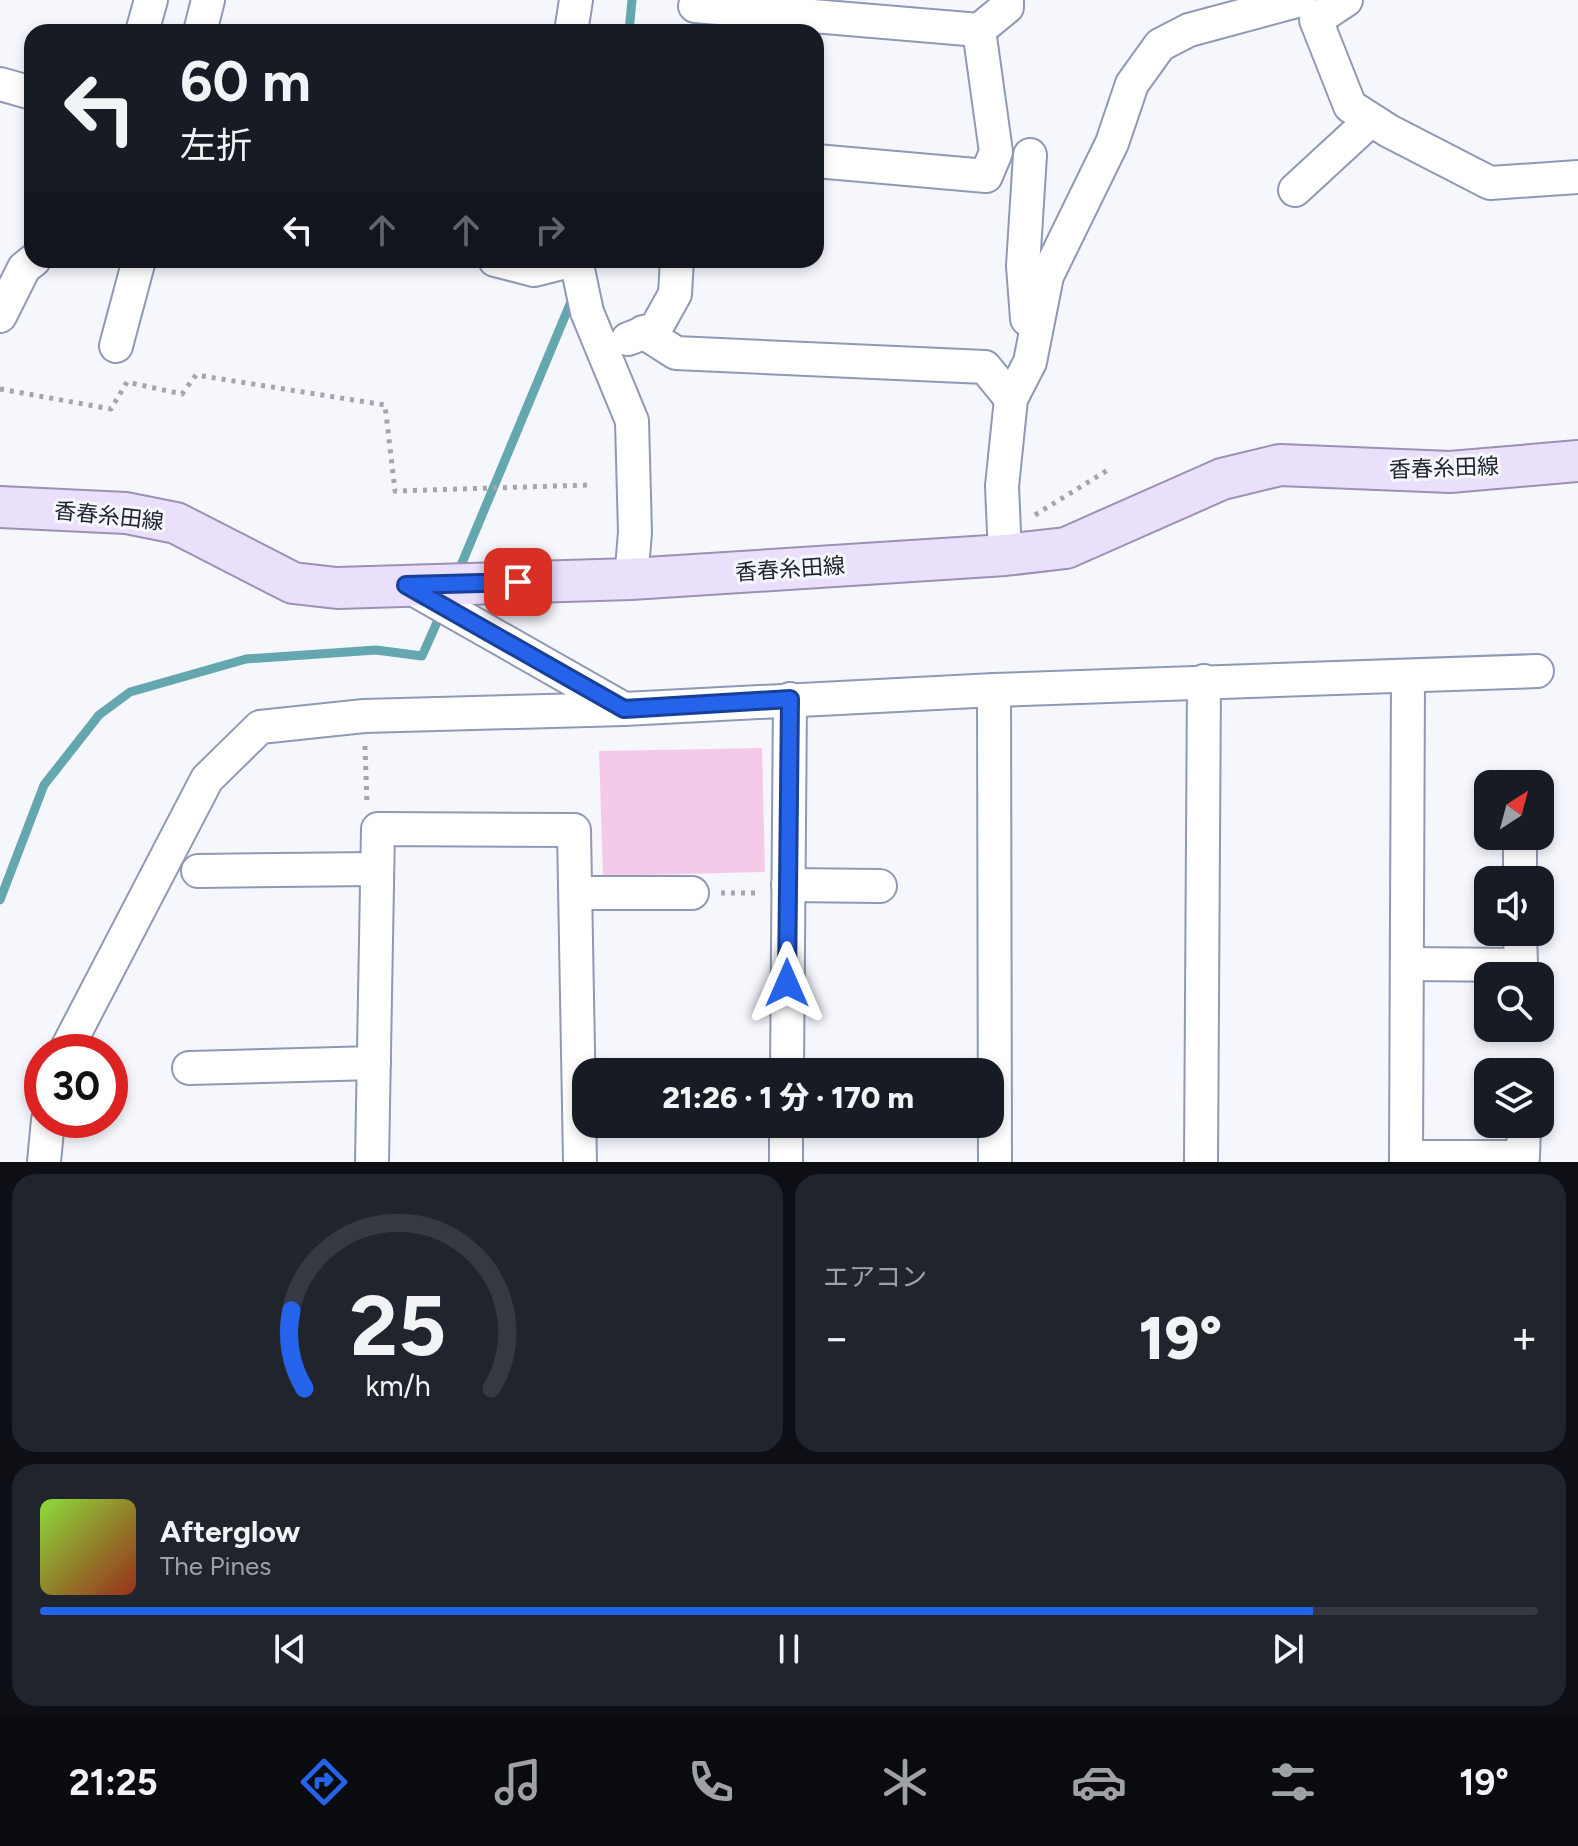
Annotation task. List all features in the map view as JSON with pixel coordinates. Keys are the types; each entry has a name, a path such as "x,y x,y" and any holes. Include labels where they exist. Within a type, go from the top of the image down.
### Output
{"main road":[{"name":"香春糸田線","path":"0,507 126,513 176,523 293,583 337,588 631,579 1004,545 1066,548 1222,479 1280,465 1450,472 1575,458"}],"street":[{"path":"144,24 151,0"},
{"path":"202,24 208,0"},
{"path":"572,24 576,0"},
{"path":"694,13 812,8 979,30 1007,7 1007,0"},
{"path":"1004,545 1002,486 1011,399 1030,362 1047,276 1112,143 1132,84 1160,45 1189,30 1300,0"},
{"path":"1346,0 1316,20 1350,106 1490,183 1578,177"},
{"path":"824,162 986,176 996,152 979,30"},
{"path":"0,84 24,91"},
{"path":"1295,190 1371,120"},
{"path":"1030,155 1023,266 1030,362"},
{"path":"0,316 24,268"},
{"path":"116,346 137,268"},
{"path":"577,268 587,312 632,421 635,533 631,579"},
{"path":"602,349 656,328 675,294 677,268"},
{"path":"643,332 676,353 985,367 1011,399"},
{"path":"406,585 624,709"},
{"path":"74,1034 207,779 260,727 364,716 624,709 1204,681 1537,671"},
{"path":"1408,676 1406,1159 1523,1157 1524,1138"},
{"path":"1201,1162 1204,681"},
{"path":"994,690 995,1162"},
{"path":"787,1058 790,699"},
{"path":"372,1162 378,829 574,830 580,1162"},
{"path":"198,871 375,869"},
{"path":"788,889 880,886"},
{"path":"577,893 692,893"},
{"path":"1408,964 1521,965 1520,946"},
{"path":"189,1068 374,1063"},
{"path":"44,1162 46,1138"},
{"path":"786,1138 786,1162"}],"path":[{"path":"0,389 111,409 127,382 182,394 196,375 369,402 385,405 395,491 589,485"},
{"path":"1004,545 1111,468"},
{"path":"364,716 368,816 378,829"},
{"path":"692,893 788,889"}],"shaded area":[{"path":"762,748 765,872 603,876 599,751"}],"waterway":[{"path":"630,24 632,0"},
{"path":"457,575 573,297"},
{"path":"0,900 44,785 99,715 130,692 246,659 376,650 422,656 442,611"}],"route":[{"path":"518,582 406,585 624,709 790,699 787,983"}]}
